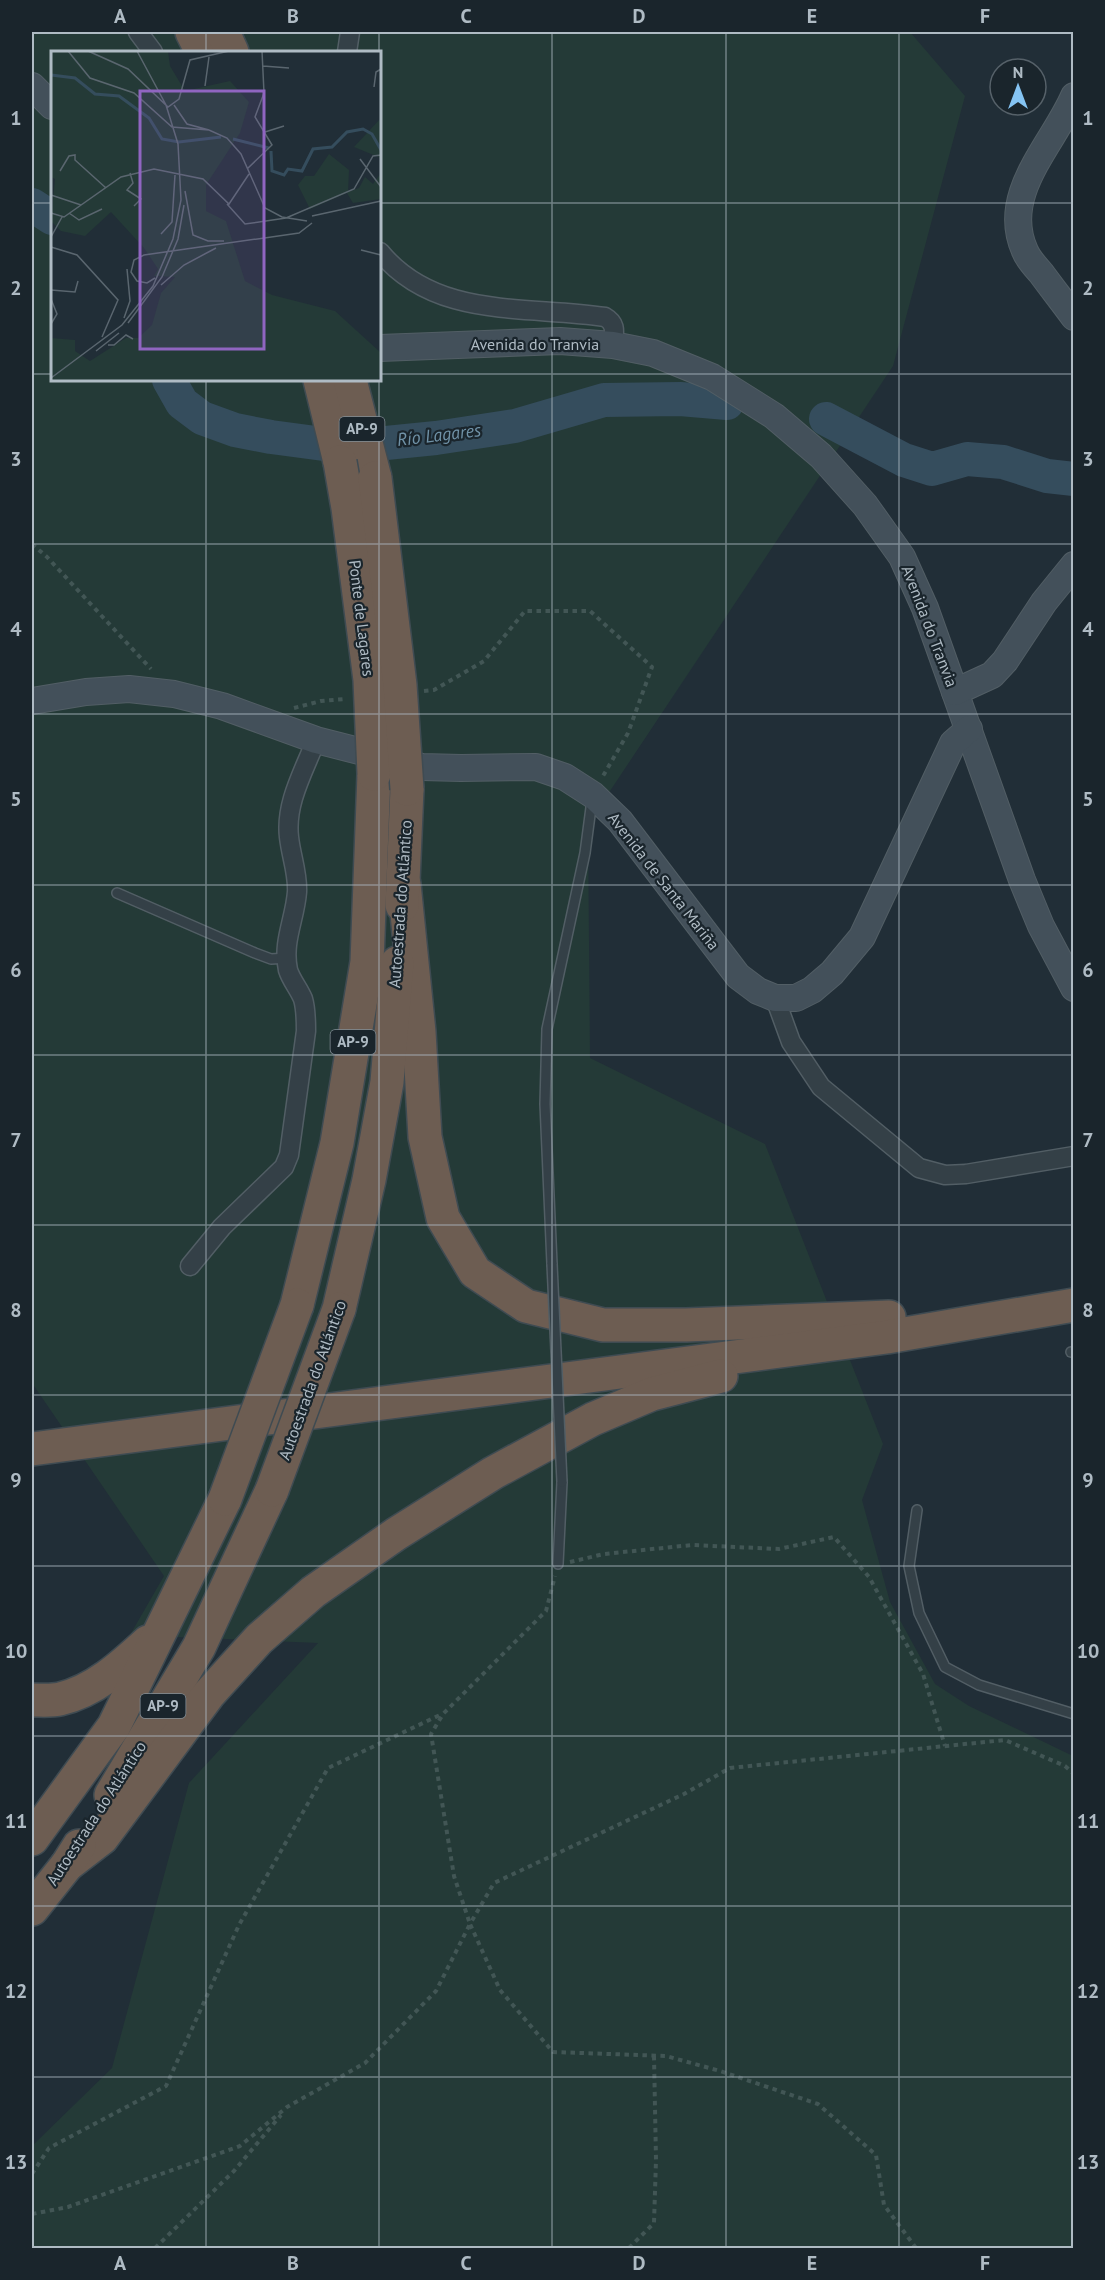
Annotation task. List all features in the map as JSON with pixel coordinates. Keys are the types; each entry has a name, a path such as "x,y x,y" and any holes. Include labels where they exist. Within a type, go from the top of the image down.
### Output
{"highway":[{"path":"192,32 202,51"},
{"path":"223,32 232,51"},
{"name":"Ponte de Lagares","path":"320,381 340,462 348,508 370,680 374,774"},
{"name":"Ponte de Lagares","path":"350,381 375,478 400,685 407,789"},
{"name":"Autoestrada do Atlántico","path":"32,1839 114,1726 163,1628 225,1500 297,1305 337,1143 367,962 374,774"},
{"name":"Autoestrada do Atlántico","path":"32,1909 67,1865 199,1647 272,1490 339,1309 369,1180 387,1082 404,884 407,789"},
{"path":"404,884 419,1032 425,1137 443,1218 475,1272 526,1306 603,1325 686,1325 813,1320 1060,1307"},
{"path":"32,1449 887,1337 1060,1307"},
{"path":"32,1430 61,1422 578,1359 813,1320"},
{"path":"67,1865 102,1838 209,1694 259,1639 313,1592 396,1534 513,1462 593,1419 652,1394 720,1376 804,1360 887,1337"},
{"path":"32,1700 60,1699 92,1686 115,1672 163,1628"}],"main road":[{"path":"32,86 51,105"},
{"path":"1074,96 1023,186 1017,212 1018,230 1025,252 1074,317"},
{"name":"Avenida do Tranvia","path":"381,348 560,341 613,345 653,353 712,377 774,416 821,456 865,505 902,557 925,608 1022,880 1041,926 1074,988"},
{"path":"955,692 992,675 1005,661 1044,602 1074,566"},
{"name":"Avenida de Santa Mariña","path":"32,701 86,692 129,689 174,694 222,706 316,740 422,767 536,767 565,777 593,795 620,821 738,976 758,991 775,998"},
{"path":"775,998 796,998 812,990 832,973 862,937 953,743 969,729"}],"street":[{"path":"138,32 152,51"},
{"path":"347,51 350,32"},
{"path":"381,253 391,266 417,285 446,298 477,305 605,317 614,326 613,345"},
{"path":"189,1266 222,1227 284,1167 289,1155 306,1031 306,1012 303,998 289,971 286,940 297,894 297,878 289,836 289,808 316,740"},
{"path":"775,998 791,1042 821,1087 919,1168 945,1175 966,1174 1074,1156"}],"lane":[{"path":"558,1563 562,1482 545,1104 547,1029 585,853 593,795"},
{"path":"117,893 255,953 271,959 288,958"},
{"path":"917,1510 909,1566 920,1613 945,1666 979,1685 1074,1714"}],"path":[{"path":"32,544 79,591 174,694"},
{"path":"422,691 434,690 484,661 525,611 591,611 652,667 628,733 593,795"},
{"path":"252,718 321,701 355,698"},
{"path":"916,2248 884,2205 876,2155 818,2104 666,2056 553,2052 500,1990 470,1924 454,1876 431,1734 443,1714 546,1611 558,1563 604,1554 692,1545 779,1549 834,1537 870,1576 923,1674 945,1746"},
{"path":"32,2174 49,2148 166,2086 239,1924 328,1768 443,1714"},
{"path":"32,2214 68,2207 240,2146 287,2107 365,2063 436,1991 494,1883 684,1794 730,1768 1005,1740 1065,1766 1074,1774"},
{"path":"629,2248 654,2223 656,2160 654,2056"},
{"path":"154,2248 234,2171 287,2107"}],"green space":[{"path":"32,32 910,32 965,96 893,366 588,824 590,1058 765,1144 883,1444 862,1500 890,1602 935,1684 969,1706 1073,1756 1073,2248 32,2248 32,2146 112,2068 189,1783 318,1643 130,1635 164,1576 32,1383"}],"waterway":[{"name":"Río Lagares","path":"32,205 51,217"},
{"name":"Río Lagares","path":"170,381 182,403 202,418 235,430 346,447 436,438 515,426 604,400 680,399 727,403"},
{"name":"Río Lagares","path":"826,419 904,460 932,469 967,459 1003,462 1047,476 1074,479"}]}
